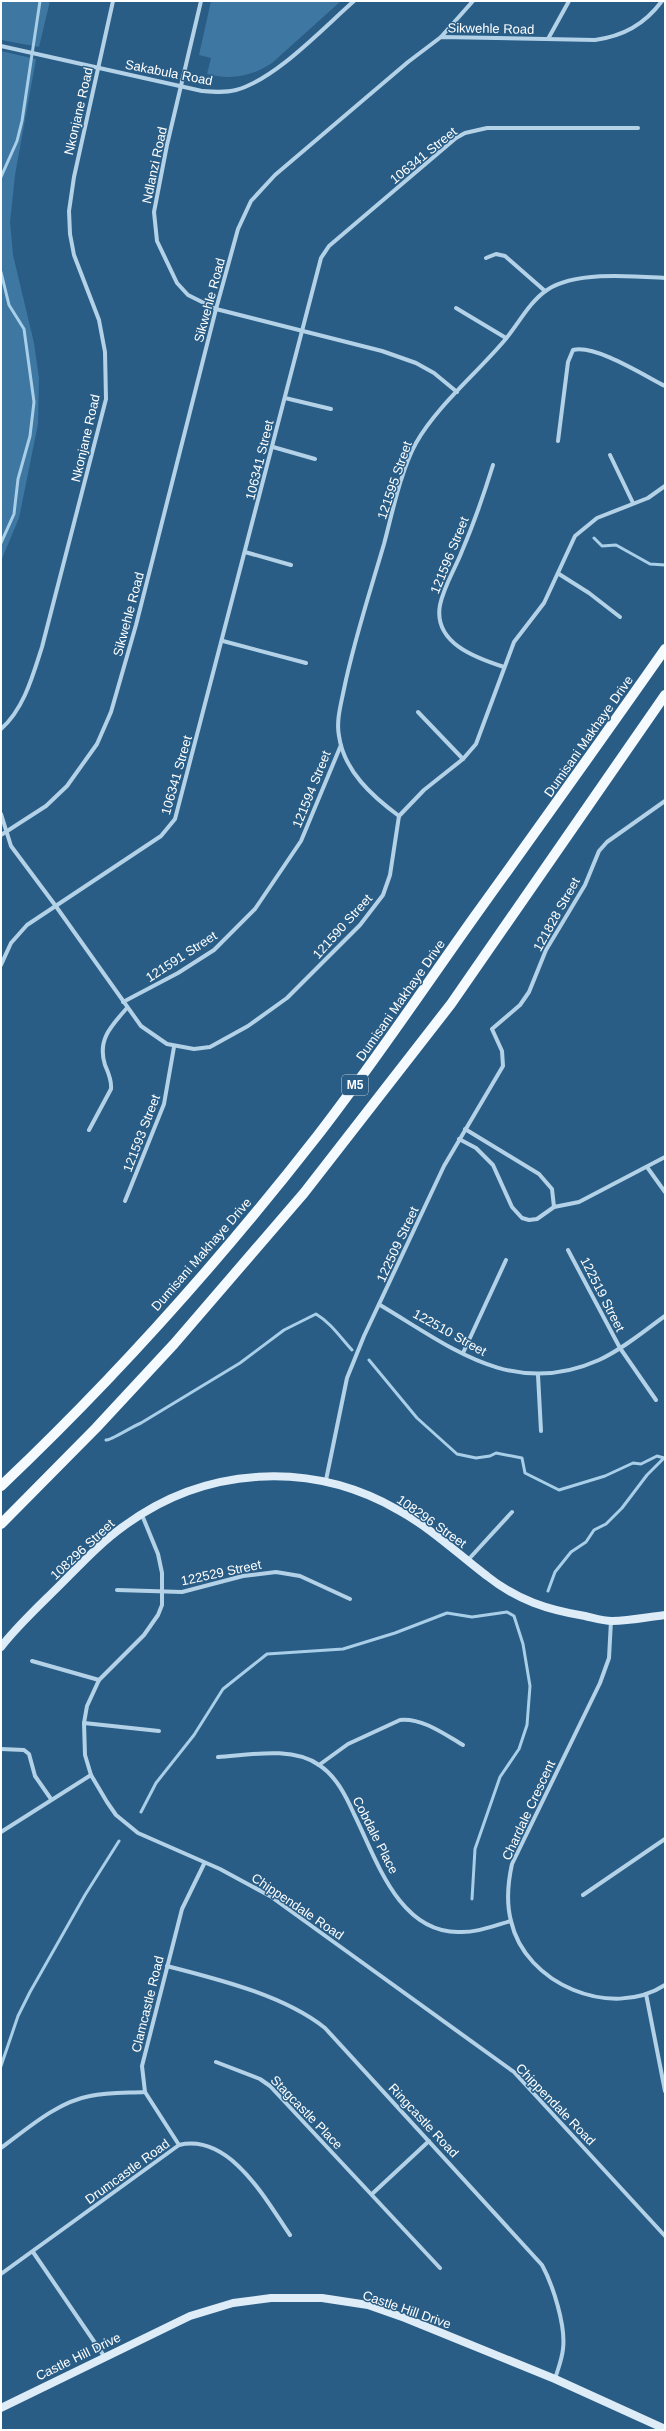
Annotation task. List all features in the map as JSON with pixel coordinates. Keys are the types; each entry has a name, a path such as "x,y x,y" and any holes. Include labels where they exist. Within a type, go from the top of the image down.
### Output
{"main road":[{"name":"Dumisani Makhaye Drive","path":"1,1486 84,1405 150,1333 252,1215 308,1147 392,1035 665,649"},
{"name":"M5","path":"1,1524 91,1434 174,1344 304,1193 450,1004 665,695"}],"street":[{"name":"Nkonjane Road","path":"1,729 17,709 32,678 42,647 106,398 105,352 99,320 74,255 70,234 70,211 74,177 113,1"},
{"name":"Ndlanzi Road","path":"201,1 158,186 154,226 157,241 177,283 188,296 216,309"},
{"name":"Sakabula Road","path":"1,46 182,87 202,91 225,92 255,82 279,67 354,1"},
{"path":"441,37 472,1"},
{"path":"548,39 569,1"},
{"name":"Sikwehle Road","path":"1,835 46,806 66,786 97,744 111,712 134,632 216,309 238,229 251,201 262,188 408,62 441,37 595,40 616,36 642,23 662,1"},
{"name":"106341 Street","path":"1,964 11,943 20,932 56,904 161,836 171,825 178,808 223,641 302,331 322,258 329,246 456,138 465,133 487,128 638,128"},
{"path":"486,258 496,254 505,256 545,292"},
{"name":"121595 Street","path":"399,816 379,802 360,781 340,745 338,722 348,673 410,458 423,432 545,292 570,281 590,278 665,278"},
{"path":"456,308 506,338"},
{"path":"216,309 382,351 416,364 434,373 457,392"},
{"path":"558,441 568,362 573,350 578,349 601,355 665,386"},
{"path":"285,398 331,409"},
{"path":"273,446 315,459"},
{"path":"610,455 633,503"},
{"name":"121596 Street","path":"493,465 470,533 444,593 440,613 443,628 458,647 479,659 504,667"},
{"path":"399,816 424,790 463,759 476,744 516,638 544,603 559,574 571,542 580,530 597,518 648,498 665,486"},
{"path":"245,552 291,565"},
{"path":"559,574 596,598 620,617"},
{"path":"223,641 306,663"},
{"path":"418,712 463,759"},
{"name":"121594 Street","path":"301,842 340,745"},
{"name":"121828 Street","path":"492,1029 520,1005 529,992 546,950 585,885 599,851 607,842 665,801"},
{"path":"1,814 11,846 56,904"},
{"name":"121590 Street","path":"56,904 127,1008 152,1036 174,1047 194,1049 210,1047 248,1026 288,998 364,920 383,894 390,875 399,816"},
{"name":"121591 Street","path":"123,1002 178,974 223,942 255,909 301,842"},
{"path":"89,1130 111,1088 111,1081 102,1056 102,1044 107,1034 127,1008"},
{"name":"122509 Street","path":"326,1480 347,1378 459,1139 503,1066 502,1052 492,1029"},
{"name":"121593 Street","path":"125,1200 164,1104 174,1047"},
{"path":"466,1129 539,1174 552,1188 554,1206"},
{"path":"459,1139 476,1148 493,1165 508,1200 522,1218 537,1219 554,1206 579,1202 665,1157"},
{"path":"647,1167 665,1192"},
{"name":"122519 Street","path":"568,1250 620,1348 656,1400"},
{"path":"463,1354 506,1260"},
{"name":"122510 Street","path":"380,1305 463,1354 499,1368 538,1375 573,1369 600,1359 620,1348 665,1316"},
{"path":"538,1375 541,1431"},
{"name":"108296 Street","path":"1,1647 98,1546 124,1525 176,1496 210,1483 236,1478 277,1476 326,1480 398,1510 468,1560 504,1589 528,1602 556,1610 611,1621 665,1615"},
{"path":"468,1560 512,1512"},
{"name":"Chippendale Road","path":"142,1514 158,1554 163,1593 162,1605 152,1625 100,1680 87,1706 84,1723 85,1756 91,1774 107,1802 126,1824 154,1842 226,1873 270,1896 517,2075 665,2236"},
{"name":"122529 Street","path":"117,1590 163,1593 194,1590 243,1576 276,1572 300,1576 350,1599"},
{"name":"Chardale Crescent","path":"611,1621 609,1658 600,1683 512,1864 508,1879 511,1921 524,1949 536,1964 565,1986 600,1998 615,1998 646,1994 665,1985"},
{"path":"32,1660 100,1680"},
{"path":"319,1765 348,1744 400,1720 408,1719 424,1724 463,1745"},
{"path":"84,1723 159,1731"},
{"path":"1,1749 24,1750 29,1754 35,1776 52,1799"},
{"name":"Cobdale Place","path":"218,1757 280,1754 300,1757 319,1765 344,1793 393,1891 408,1912 436,1928 457,1932 471,1932 511,1921"},
{"path":"1,1832 91,1774"},
{"path":"584,1896 665,1839"},
{"name":"Clamcastle Road","path":"179,2145 145,2092 142,2066 182,1909 204,1864"},
{"name":"Ringcastle Road","path":"167,1966 237,1984 310,2017 325,2028 531,2251 546,2274 562,2331 564,2348 555,2379"},
{"path":"646,1994 665,2091"},
{"name":"Stagcastle Place","path":"216,2062 260,2079 270,2086 440,2268"},
{"path":"1,2148 49,2114 79,2099 91,2096 145,2092"},
{"path":"372,2194 429,2141"},
{"name":"Drumcastle Road","path":"1,2274 179,2145 191,2142 231,2160 252,2180 290,2235"},
{"path":"33,2252 104,2356"},
{"name":"Castle Hill Drive","path":"1,2408 104,2356 190,2316 233,2303 271,2298 322,2298 368,2305 398,2315 555,2379 665,2429"}],"shaded area":[{"path":"1,1 50,1 39,47 1,40"},
{"path":"211,1 341,1 272,63 249,74 224,77 207,74 211,58 199,55"},
{"path":"1,51 36,59 15,175 10,222 13,255 34,343 39,378 38,424 19,518 1,561"}],"waterway":[{"path":"1,177 17,141 22,121 40,1"},
{"path":"1,272 9,305 24,329 34,402 30,436 18,479 14,514 1,543"},
{"path":"594,538 602,546 616,545 650,564 665,565"},
{"path":"106,1440 141,1423 240,1363 284,1330 316,1314 331,1326 352,1350"},
{"path":"369,1360 417,1418 457,1454 476,1458 490,1456 496,1453 522,1458 525,1473 559,1490 605,1476 633,1463 641,1464 657,1456 664,1458"},
{"path":"548,1591 555,1572 571,1552 586,1542 594,1530 606,1524 622,1508 647,1475 664,1458"},
{"path":"141,1812 156,1783 194,1735 223,1689 267,1654 343,1649 395,1633 447,1613 472,1617 507,1612 514,1616 523,1644 530,1686 527,1725 519,1749 500,1777 475,1849 472,1899"},
{"path":"1,2066 18,2016 30,1992 85,1895 119,1841"}]}
